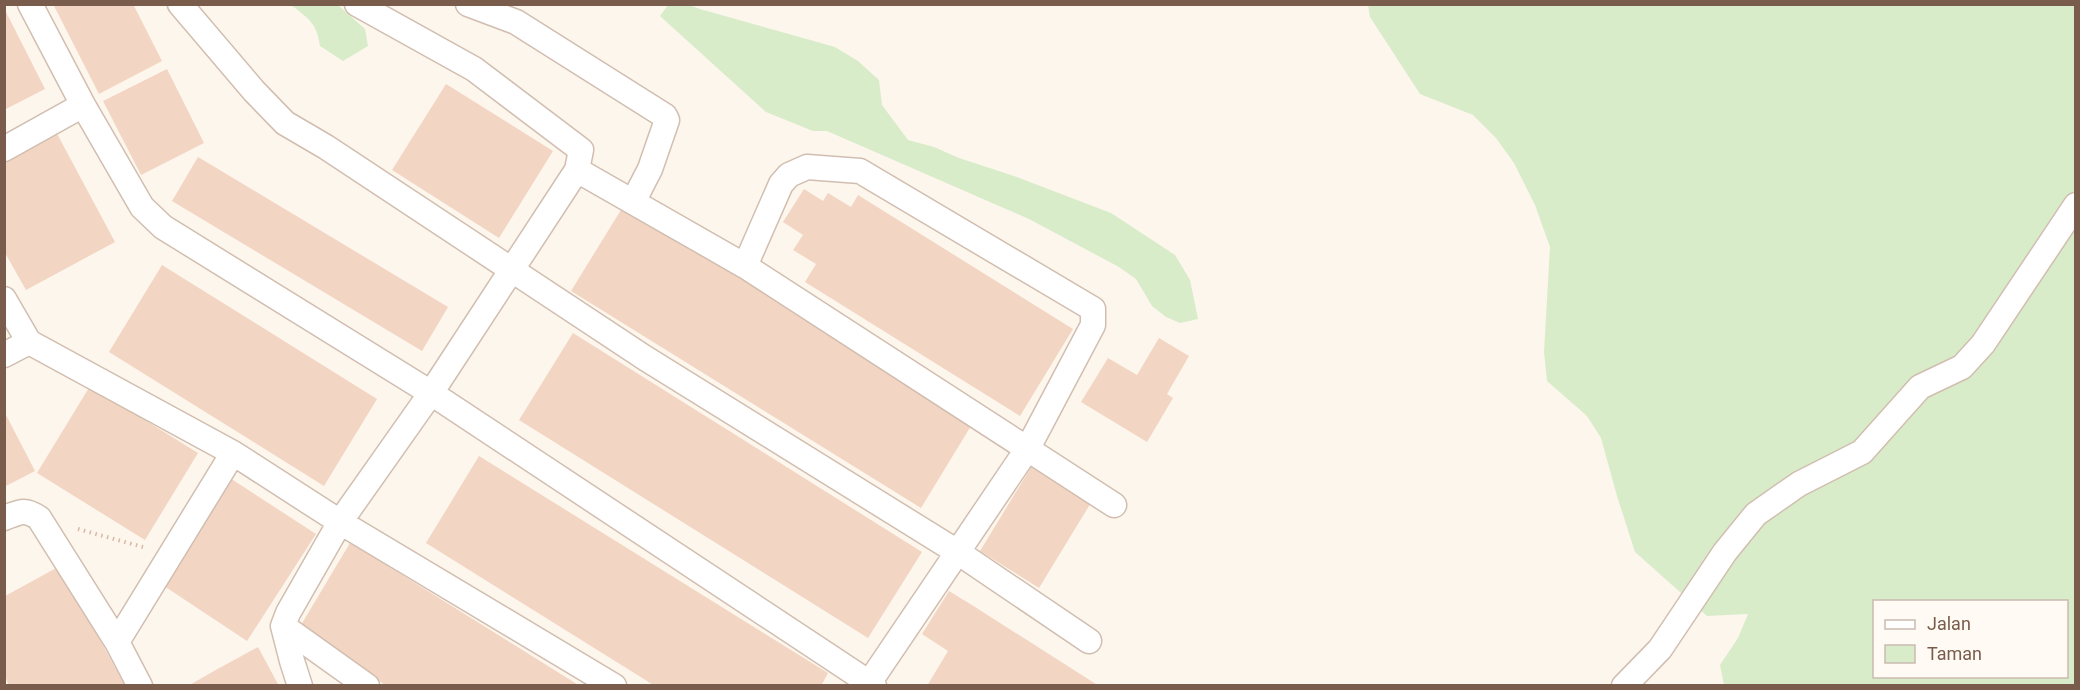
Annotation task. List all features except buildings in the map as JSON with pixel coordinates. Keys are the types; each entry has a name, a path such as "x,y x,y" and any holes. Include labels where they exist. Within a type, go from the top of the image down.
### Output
{"street":[{"path":"30,4 83,105 142,207 163,227 431,393 870,684 1028,448 1093,325 1094,309 860,171 807,167 789,175 781,184 746,266"},
{"path":"180,4 254,92 285,123 326,147 645,358 959,553 1089,641"},
{"path":"468,4 516,22 665,116 667,120 650,169 633,202"},
{"path":"300,686 283,626 288,613 340,522 431,393 577,170 581,150 474,69 358,5"},
{"path":"4,149 83,105"},
{"path":"577,170 746,266 1114,505"},
{"path":"1624,686 1660,649 1725,552 1756,514 1799,484 1862,452 1920,387 1962,367 1971,359 2076,205"},
{"path":"4,299 28,342 233,453 340,522 614,686"},
{"path":"4,355 28,342"},
{"path":"117,642 233,453"},
{"path":"4,519 23,511 30,512 39,518 117,642 140,686"},
{"path":"283,626 367,686"}],"path":[{"path":"39,518 170,555"}],"green space":[{"path":"291,5 338,5 365,29 368,46 343,61 320,46 314,26"},
{"path":"668,5 689,5 835,47 858,61 879,80 882,105 908,140 934,147 1111,213 1175,255 1190,280 1198,319 1180,323 1166,317 1152,306 1136,279 1119,267 1029,219 827,131 813,131 766,112 660,16"},
{"path":"1368,5 2075,5 2075,685 1724,685 1720,665 1738,638 1748,614 1707,616 1635,552 1601,438 1587,416 1547,381 1544,352 1550,247 1535,205 1514,163 1496,138 1473,115 1420,94 1370,17"}]}
